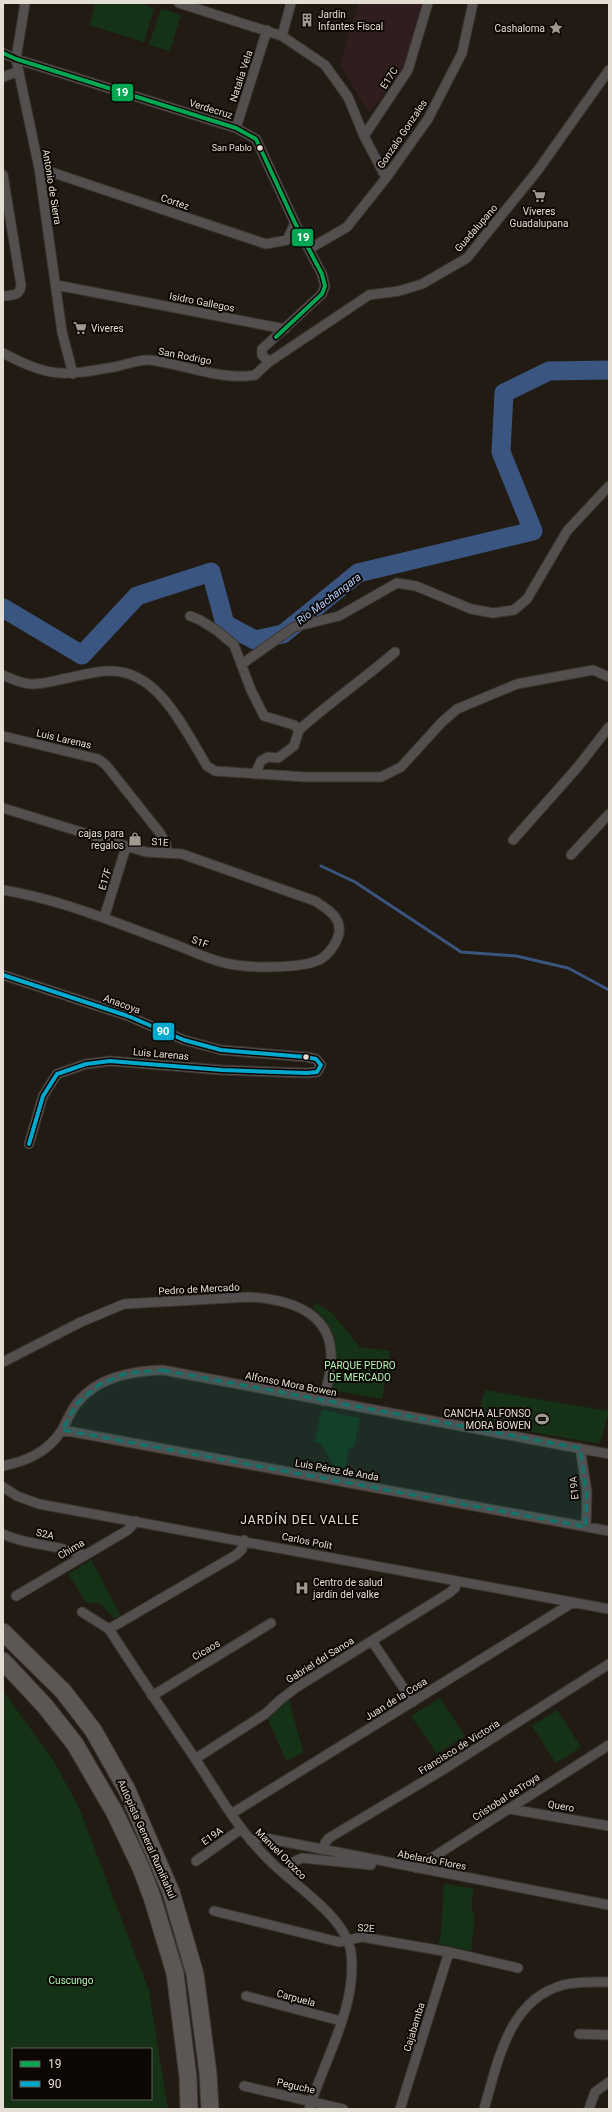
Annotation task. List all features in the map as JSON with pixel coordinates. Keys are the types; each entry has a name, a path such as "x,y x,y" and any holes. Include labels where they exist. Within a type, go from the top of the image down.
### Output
{"highway":[{"name":"Autopista General Rumiñahui","path":"3,1632 63,1691 93,1730 127,1790 165,1877 171,1892 195,1974 208,2073 210,2109"},
{"name":"Autopista General Rumiñahui","path":"3,1661 45,1706 75,1744 115,1813 141,1868 152,1897 175,1973 188,2076 189,2109"}],"street":[{"name":"Antonio de Sierra","path":"25,3 16,59 39,168 62,332 73,374"},
{"path":"179,3 282,36 325,65 348,97 364,136 386,178"},
{"path":"282,36 291,3"},
{"name":"E17C","path":"364,136 408,70 428,3"},
{"name":"Gonzalo Gonzales","path":"309,249 347,227 386,178 428,119 462,53 470,4"},
{"name":"Natalia Vela","path":"236,128 267,30"},
{"name":"Verdecruz","path":"3,53 16,59 236,128 256,139 295,222 322,274 324,286 322,294 285,329"},
{"name":"Guadalupano","path":"269,362 369,295 399,291 422,284 467,258 538,170 609,70"},
{"path":"3,77 19,71"},
{"name":"Cortez","path":"39,168 266,244 287,240 295,222"},
{"path":"3,175 6,212 21,284 20,291 17,295 3,296"},
{"name":"Isidro Gallegos","path":"56,285 285,329"},
{"path":"269,362 262,354 262,349 285,329"},
{"name":"San Rodrigo","path":"3,353 26,365 46,372 73,374 148,360 212,373 249,376 260,372 269,362"},
{"path":"242,664 294,627 339,616 397,583 416,586 471,609 493,614 514,610 527,599 567,531 609,486"},
{"path":"190,616 200,620 227,638 234,645 251,690 264,716 294,725 299,730"},
{"path":"255,774 261,761 268,758 278,758 294,746 299,730 324,708 366,677 395,652"},
{"path":"3,675 27,685 110,671 129,674 149,684 163,696 207,766 214,771 223,773 305,777 380,777 401,767 442,722 457,709 518,684 593,670 609,677"},
{"path":"513,840 577,768 609,727"},
{"name":"Luis Larenas","path":"3,736 98,759 106,765 160,833 166,844 167,853"},
{"name":"S1E","path":"3,808 126,847 146,852 182,854 315,902"},
{"path":"571,855 609,814"},
{"name":"E17F","path":"104,918 126,847"},
{"name":"S1F","path":"3,890 24,894 104,918 230,964 274,967 319,960 329,953 339,934 338,923 333,913 315,902"},
{"name":"Anacoya","path":"3,975 128,1016 184,1040 214,1048 306,1057"},
{"name":"Luis Larenas","path":"28,1144 43,1096 56,1074 86,1064 110,1060 222,1070 307,1073 317,1072 321,1065 316,1059 306,1057"},
{"name":"Pedro de Mercado","path":"3,1362 81,1322 124,1304 250,1297 270,1298 302,1308 312,1314 325,1331 332,1353 324,1402"},
{"name":"Alfonso Mora Bowen","path":"3,1466 29,1459 40,1453 62,1430 70,1414 87,1393 112,1378 143,1370 163,1370 324,1402 609,1454"},
{"name":"Luis Pérez de Anda","path":"62,1430 609,1531"},
{"name":"E19A","path":"580,1448 587,1492 586,1527"},
{"name":"Carlos Polit","path":"3,1487 17,1496 39,1504 136,1520 609,1609"},
{"name":"Chima","path":"16,1596 83,1555 128,1530 136,1520"},
{"name":"S2A","path":"3,1534 83,1555"},
{"path":"109,1629 236,1555 242,1549 244,1540"},
{"name":"Gabriel del Sanoa","path":"195,1759 265,1714 297,1687 449,1593 454,1588 456,1581"},
{"name":"Juan de la Cosa","path":"231,1814 572,1602"},
{"name":"Manuel Orozco","path":"82,1612 109,1629 241,1829 251,1841 325,1911 342,1929 348,1939 352,1967 352,1980 341,2021 310,2105"},
{"name":"Cicaos","path":"152,1696 271,1622"},
{"path":"372,1641 413,1702"},
{"name":"Francisco de Victoria","path":"323,1849 324,1843 329,1838 441,1771 609,1664"},
{"name":"Cristobal deTroya","path":"416,1868 609,1746"},
{"name":"Quero","path":"510,1809 609,1826"},
{"name":"E19A","path":"196,1861 241,1829"},
{"name":"Abelardo Flores","path":"251,1841 258,1838 265,1838 609,1905"},
{"path":"287,1876 295,1861 302,1858 372,1865 396,1864"},
{"name":"S2E","path":"214,1911 333,1941 339,1942 362,1937 449,1952 518,1968"},
{"name":"Cajabamba","path":"400,2109 449,1952"},
{"path":"484,2109 501,2052 510,2030 513,2024 530,2004 546,1992 565,1984 609,1982"},
{"name":"Carpuela","path":"246,1996 341,2021"},
{"path":"579,2034 609,2035"},
{"path":"589,2109 595,2092 609,2082"},
{"name":"Peguche","path":"244,2086 310,2105 343,2109"}],"highlighted area":[{"path":"163,1370 580,1448 587,1492 586,1527 62,1430 77,1403 98,1385 126,1373"}],"shaded area":[{"path":"358,3 422,3 404,69 369,113 340,65"}],"green space":[{"path":"96,3 140,3 154,8 144,42 89,25"},
{"path":"161,9 181,15 170,51 149,45"},
{"name":"PARQUE PEDRO DE MERCADO","path":"316,1302 333,1314 360,1347 390,1351 382,1399 331,1390 335,1366 336,1345 329,1326 323,1317 313,1308"},
{"name":"CANCHA ALFONSO MORA BOWEN","path":"485,1390 609,1411 600,1444 476,1422"},
{"path":"322,1410 360,1418 354,1447 349,1449 343,1480 320,1443 314,1442"},
{"path":"91,1560 121,1616 114,1618 101,1604 86,1602 68,1574"},
{"name":"Cuscungo","path":"3,1691 52,1758 79,1808 149,1991 168,2109 3,2109"},
{"path":"288,1696 303,1752 286,1761 267,1717 276,1710 285,1697"},
{"path":"440,1698 465,1736 437,1754 411,1716"},
{"path":"557,1710 581,1747 556,1763 532,1726"},
{"path":"444,1883 474,1889 471,1905 475,1918 471,1951 439,1944"}],"waterway":[{"name":"Rio Machangara","path":"3,608 82,655 137,596 211,572 225,624 255,640 283,634 358,573 533,531 501,452 504,393 549,371 609,370"},
{"path":"321,866 355,882 461,952 516,956 568,968 609,990"}],"transit line":[{"name":"19","path":"3,53 16,59 236,128 256,139 295,223 322,274 325,286 322,294 276,337"},
{"name":"90","path":"3,975 128,1016 184,1040 221,1050 306,1057 316,1059 321,1065 317,1072 307,1073 222,1070 110,1061 86,1064 57,1074 43,1096 29,1144"}],"place":[{"name":"Jardin Infantes Fiscal","path":"307,20"},
{"name":"Cashaloma","path":"556,28"},
{"name":"San Pablo","path":"260,148"},
{"name":"Víveres Guadalupana","path":"539,196"},
{"name":"Viveres","path":"80,328"},
{"name":"cajas para regalos","path":"135,839"},
{"name":"CANCHA ALFONSO MORA BOWEN","path":"542,1419"},
{"name":"Centro de salud jardín del valke","path":"302,1588"}],"district":[{"name":"JARDÍN DEL VALLE","path":"300,1520"}]}
